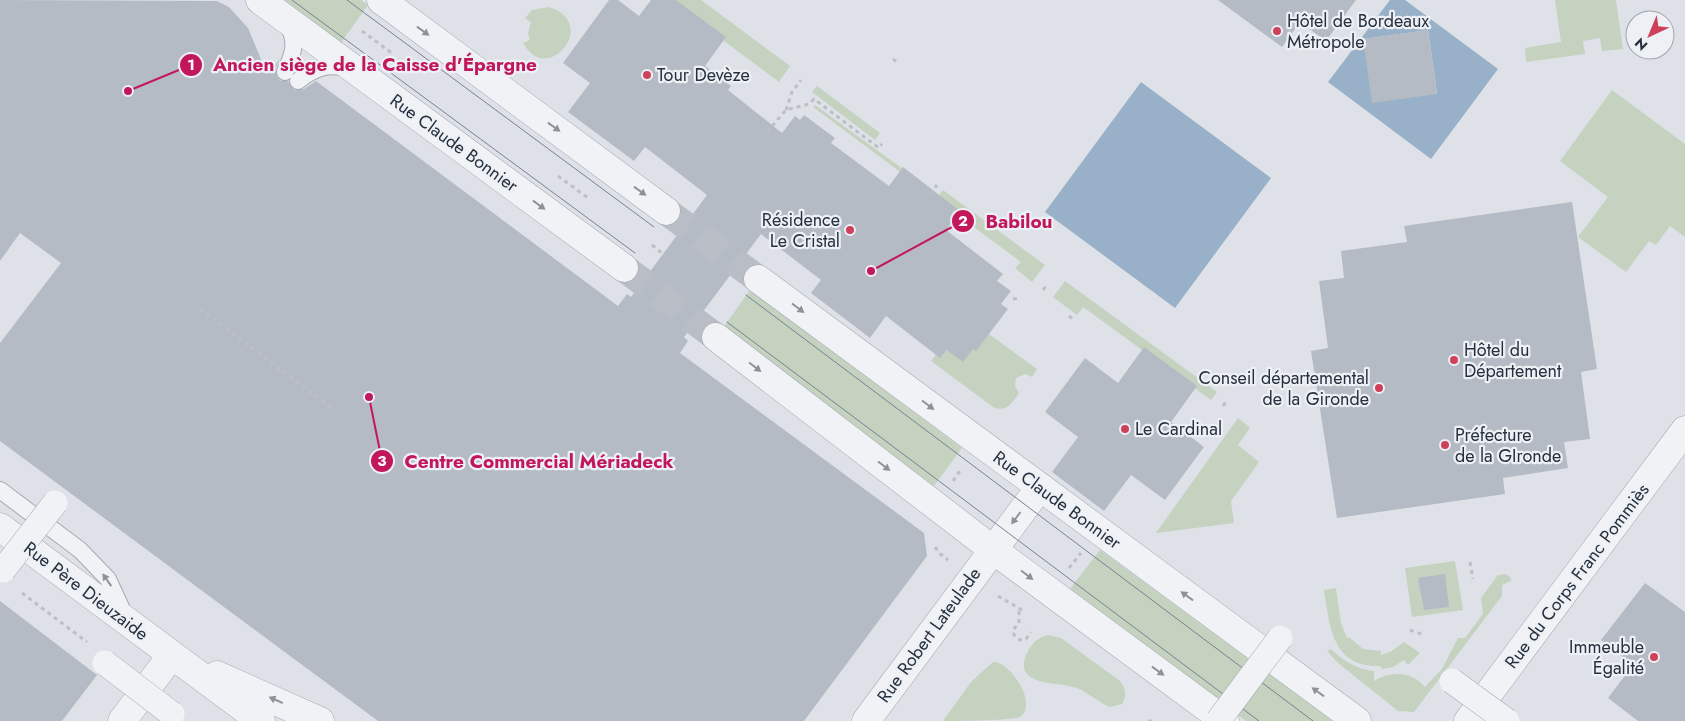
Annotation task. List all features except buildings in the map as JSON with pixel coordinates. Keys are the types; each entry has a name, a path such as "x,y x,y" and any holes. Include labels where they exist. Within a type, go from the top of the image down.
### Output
{"street":[{"name":"Rue Claude Bonnier","path":"260,0 624,268"},
{"path":"382,1 666,211"},
{"name":"Rue Claude Bonnier","path":"758,279 1357,721"},
{"path":"716,337 992,549 1225,721"},
{"name":"Rue du Corps Franc Pommiès","path":"1468,721 1685,430"},
{"name":"Rue Robert Lateulade","path":"866,721 992,549 1040,487"},
{"path":"9,580 55,503"},
{"name":"Rue Père Dieuzaide","path":"0,527 261,721"},
{"path":"1218,721 1280,638"},
{"path":"99,655 172,714"},
{"path":"122,721 172,655"},
{"name":"Rue Père Dieuzaide","path":"172,655 320,721"},
{"path":"1452,681 1507,721"}],"lane":[{"path":"282,16 292,32 294,54 292,77 333,64 346,64"},
{"path":"0,490 80,550 108,579 128,623"}],"path":[{"path":"346,64 362,31 382,1"},
{"path":"362,31 393,54"},
{"path":"892,59 897,62"},
{"path":"767,132 786,110 792,92 801,80"},
{"path":"786,110 809,104 814,99 879,148 882,144"},
{"path":"558,176 588,198"},
{"path":"930,194 936,185"},
{"path":"652,246 663,254"},
{"path":"1043,290 1047,285"},
{"path":"1013,299 1021,298"},
{"path":"200,309 334,410"},
{"path":"1069,316 1073,320"},
{"path":"1223,406 1227,400"},
{"path":"1470,562 1473,579"},
{"path":"9,580 99,655"},
{"path":"1019,611 1019,623 1013,630 1014,635 1020,640 1026,639 1031,632"},
{"path":"1410,630 1424,634"},
{"path":"1148,721 1154,721"}],"green space":[{"path":"279,0 361,0 368,5 340,44"},
{"path":"669,0 701,0 790,66 779,82"},
{"path":"1555,0 1616,0 1623,49 1602,51 1600,38 1583,41 1585,54 1526,62 1525,48 1561,42"},
{"path":"548,7 563,14 570,25 570,36 565,47 556,55 545,58 533,55 523,43 530,40 528,33 531,22 525,18 532,10"},
{"path":"817,86 880,133 875,140 812,92"},
{"path":"1612,90 1685,144 1685,237 1670,226 1656,245 1649,241 1626,272 1578,237 1608,197 1560,161"},
{"path":"815,105 925,185 923,189 813,107"},
{"path":"943,190 1045,265 1032,282 1015,268 1021,262 936,199"},
{"path":"1065,281 1217,392 1211,400 1083,307 1077,315 1053,297"},
{"path":"750,290 962,448 934,486 723,328"},
{"path":"989,334 1037,369 1032,377 1025,374 1016,378 1015,386 1019,393 1008,406 1002,409 993,407 931,361 936,354 941,357 947,350 973,349"},
{"path":"1238,418 1250,428 1238,445 1259,462 1231,501 1234,523 1156,533"},
{"path":"1100,550 1334,721 1246,721 1070,589"},
{"path":"1455,561 1463,610 1412,617 1405,568"},
{"path":"1506,574 1511,578 1511,581 1502,585 1502,596 1414,712 1398,711 1338,663 1327,651 1331,649 1351,664 1374,671 1374,681 1387,675 1401,674 1414,678 1425,687 1442,669 1458,638 1465,638 1483,614 1481,598 1498,575"},
{"path":"1336,588 1341,623 1347,638 1349,637 1363,649 1381,651 1381,655 1390,652 1404,642 1420,653 1408,665 1404,660 1393,667 1381,669 1381,666 1365,665 1352,660 1343,653 1336,643 1329,618 1324,590"},
{"path":"1048,635 1061,638 1120,681 1125,692 1122,704 1110,707 1077,688 1039,681 1030,677 1025,671 1024,663 1028,651 1036,641"},
{"path":"993,662 1000,663 1007,668 1020,684 1026,703 1025,711 1020,717 995,720 943,721 971,682"}],"water":[{"path":"1390,0 1405,0 1498,69 1431,159 1328,82","holes":["1428,30 1437,93 1363,39"]},
{"path":"1141,82 1271,178 1175,308 1045,212"}],"tunnel":[{"path":"666,211 758,279"},
{"path":"624,268 716,337"}],"tram line":[{"path":"292,0 635,253"},
{"path":"347,0 654,227"},
{"path":"746,295 1313,721"},
{"path":"727,322 1259,721"}],"place":[{"name":"Hôtel de Bordeaux Métropole","path":"1277,31"},
{"name":"Tour Devèze","path":"647,75"},
{"name":"Ancien siège de la Caisse d'Épargne","path":"128,91"},
{"name":"Résidence Le Cristal","path":"850,230"},
{"name":"Babilou","path":"871,271"},
{"name":"Hôtel du Département","path":"1454,360"},
{"name":"Conseil départemental de la Gironde","path":"1379,388"},
{"name":"Centre Commercial Mériadeck","path":"369,397"},
{"name":"Le Cardinal","path":"1125,429"},
{"name":"Préfecture de la GIronde","path":"1445,445"},
{"name":"Immeuble Égalité","path":"1654,657"}]}
